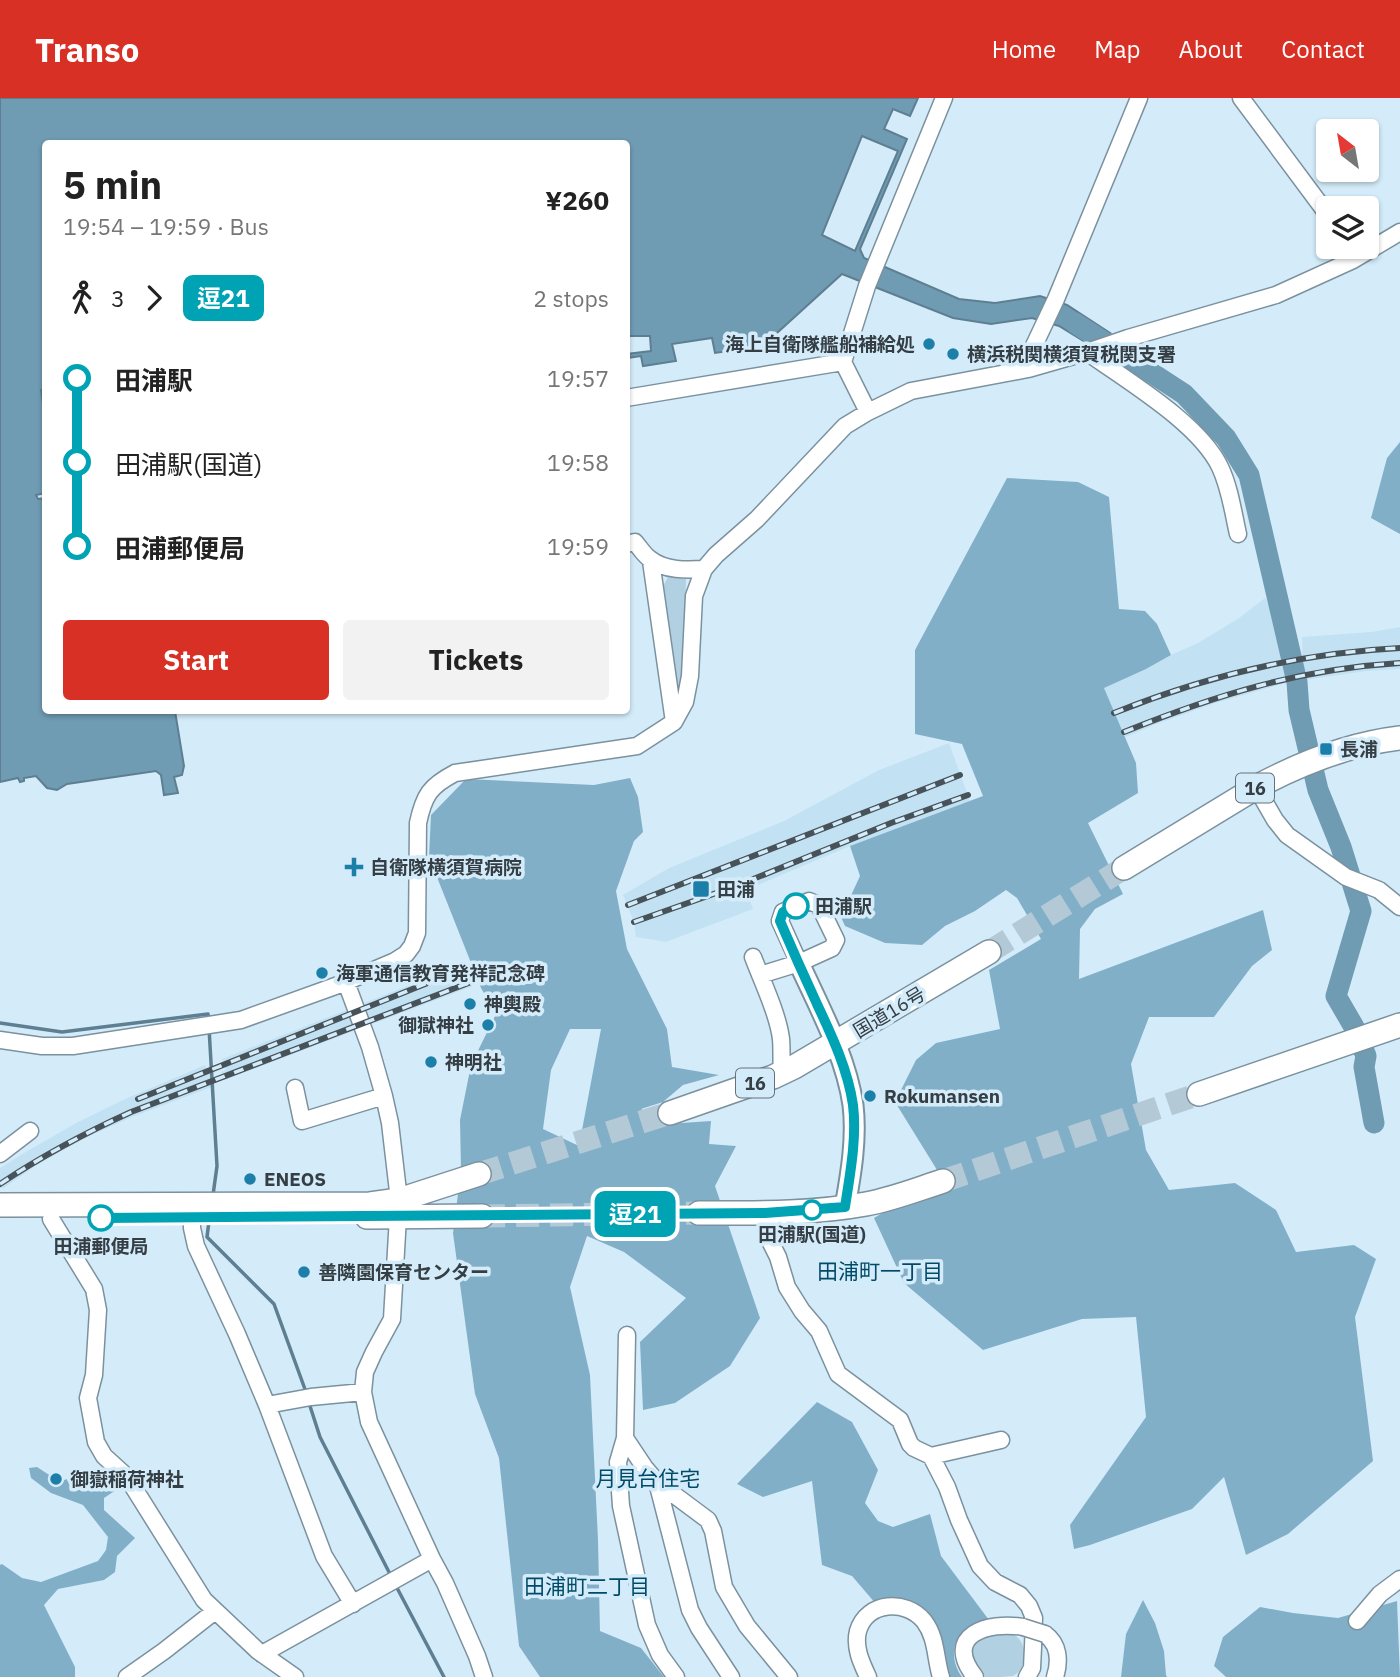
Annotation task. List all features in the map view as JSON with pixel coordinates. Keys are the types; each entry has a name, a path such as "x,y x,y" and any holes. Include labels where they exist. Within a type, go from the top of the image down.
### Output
{"highway":[{"name":"16","path":"1124,868 1256,787 1312,759 1378,741 1400,738"},
{"name":"国道16号","path":"670,1113 782,1073 807,1061 989,952"},
{"path":"1199,1094 1400,1025"},
{"path":"398,1208 480,1174"},
{"path":"699,1213 765,1213 845,1207 892,1198 943,1181"},
{"path":"0,1219 370,1204 482,1216"},
{"path":"0,1205 202,1211"}],"main road":[{"path":"799,963 835,1044 853,1105 851,1167 845,1207"}],"street":[{"path":"868,412 843,362 867,286 944,98"},
{"path":"1032,367 1031,352 1056,299 1139,98"},
{"path":"1241,98 1316,199"},
{"path":"1379,241 1400,232"},
{"path":"0,1040 41,1046 73,1046 241,1020 395,961 406,954 417,933 418,822 421,807 429,791 439,781 455,773 637,746 674,722 685,702 690,676 694,596 704,569 757,519 845,426 911,391 1032,367 1276,295 1339,259"},
{"path":"1091,351 1202,440 1219,465 1226,482 1238,534"},
{"path":"630,397 843,362"},
{"path":"630,543 635,542 651,561 674,722"},
{"path":"651,561 680,570 704,569"},
{"path":"1256,787 1275,821 1287,835 1346,877 1379,890 1400,907"},
{"path":"753,957 781,1039 782,1073"},
{"path":"760,975 799,963"},
{"path":"346,982 370,1047 384,1096 390,1123 398,1208 392,1319 365,1372 363,1392 369,1422 445,1583 484,1677"},
{"path":"295,1088 302,1121 384,1096"},
{"path":"0,1154 30,1131"},
{"path":"202,1211 196,1246 267,1405 324,1556 353,1604"},
{"path":"765,1213 771,1243 787,1287 819,1331 838,1374 900,1420 910,1444 931,1456 980,1566 990,1578 1020,1595 1029,1605 1034,1618 1032,1668 1027,1677"},
{"path":"51,1219 94,1289 99,1310 94,1375 88,1398 96,1442 104,1456 127,1477 204,1600 262,1654 295,1677"},
{"path":"627,1335 625,1438 618,1462 621,1506 648,1625 660,1656 676,1677"},
{"path":"267,1405 363,1392"},
{"path":"625,1438 657,1482 708,1520 713,1531 724,1587 747,1626 789,1677"},
{"path":"931,1456 1000,1440"},
{"path":"657,1482 690,1610 731,1677"},
{"path":"262,1654 432,1559"},
{"path":"1357,1621 1380,1594 1400,1579"},
{"path":"868,1677 857,1646 858,1632 861,1623 875,1611 891,1605 908,1609 924,1621 936,1647 942,1677"},
{"path":"127,1677 215,1611"},
{"path":"975,1677 965,1659 967,1640 978,1631 994,1625 1013,1625 1045,1634 1050,1638 1058,1652 1055,1677"}],"shaded area":[{"path":"0,98 918,98 910,116 893,109 884,129 907,139 860,249 864,258 959,299 995,303 1040,296 1067,305 1110,333 1085,342 1059,326 1032,318 991,324 953,318 842,274 777,333 781,352 768,353 764,348 758,347 715,353 712,338 672,344 676,361 643,366 641,356 630,358 630,354 651,351 650,336 630,336 630,140 42,140 42,494 36,495 38,499 42,498 42,714 175,714 184,766 182,775 174,777 178,793 164,795 161,775 156,771 67,784 57,790 47,788 36,776 24,778 24,781 20,782 18,778 0,782","holes":["862,136 898,151 855,251 822,235"]},
{"path":"1400,442 1400,534 1371,518 1387,458"},
{"path":"1007,478 1078,482 1109,497 1119,609 1145,611 1157,624 1171,655 1104,688 1136,763 1138,793 1088,823 1123,894 1095,909 1080,929 1079,979 1263,910 1272,950 1252,966 1214,1017 1149,1017 1131,1064 1146,1150 1169,1190 1235,1183 1276,1210 1296,1252 1354,1245 1376,1259 1355,1317 1373,1461 1288,1534 1246,1555 1224,1477 1192,1509 1074,1549 1070,1525 1146,1417 1136,1317 1082,1319 983,1350 904,1283 874,1218 942,1178 895,1102 916,1060 936,1043 1000,1029 989,970 1041,939 1017,898 1006,890 975,911 945,926 922,945 885,943 845,926 841,917 860,876 850,846 983,796 962,744 915,734 915,650"},
{"path":"668,577 686,579 683,684 680,686 674,682 661,590"},
{"path":"1265,598 1276,614 1290,682 1215,703 1126,737 1103,687 1198,643 1239,618"},
{"path":"1400,627 1400,669 1303,680 1302,637"},
{"path":"949,743 970,801 850,846 746,890 753,909 666,942 636,937 634,922 623,895 669,868 784,821 879,770"},
{"path":"630,778 638,797 643,832 634,841 616,891 627,949 667,1029 672,1067 719,1075 683,1085 663,1102 641,1109 667,1124 711,1121 709,1144 736,1146 715,1186 760,1318 730,1366 675,1403 643,1410 640,1342 686,1298 624,1252 587,1236 570,1287 590,1375 600,1631 641,1648 664,1677 540,1677 519,1646 499,1458 475,1394 453,1233 461,1170 460,1120 471,1065 496,1014 481,988 429,857 431,815 466,779 594,785","holes":["570,1029 601,1029 579,1146 543,1129 551,1070"]},
{"path":"463,964 473,986 224,1080 221,1072 226,1070 222,1059"},
{"path":"205,1065 213,1080 212,1087 85,1138 0,1188 0,1168 24,1153 125,1099"},
{"path":"817,1402 852,1422 878,1470 865,1503 878,1521 893,1527 930,1514 941,1556 989,1620 973,1624 960,1634 956,1641 955,1663 962,1677 946,1677 922,1611 904,1600 888,1599 876,1604 852,1576 822,1565 812,1481 763,1497 737,1484"},
{"path":"37,1467 60,1482 80,1473 99,1471 119,1488 104,1498 104,1510 135,1538 117,1556 115,1572 104,1580 58,1589 44,1605 75,1667 75,1677 0,1677 0,1565 22,1578 41,1582 98,1561 106,1550 108,1537 83,1505 51,1493 31,1478 29,1468"},
{"path":"1143,1600 1155,1623 1164,1651 1167,1677 1121,1677 1126,1634"},
{"path":"1397,1601 1400,1677 1226,1677 1214,1666 1223,1637 1260,1607 1338,1618"},
{"path":"1001,1632 1014,1635 1021,1641 1023,1663 1018,1673 1013,1676 986,1677 972,1659 972,1646 986,1636"}],"waterway":[{"path":"1075,323 1184,394 1226,438 1249,475 1297,682 1299,710 1318,790 1341,847 1361,911 1336,996 1354,1027"},
{"path":"0,1023 62,1032 208,1014 209,1020"},
{"path":"209,1028 217,1166 213,1195"},
{"path":"1364,1051 1364,1067 1374,1123"},
{"path":"210,1213 207,1237 274,1304 306,1392"},
{"path":"309,1403 320,1437 391,1576"},
{"path":"396,1586 444,1677"}],"tunnel":[{"path":"989,952 1124,868"},
{"path":"943,1181 1199,1094"},
{"path":"479,1174 670,1113"},
{"path":"482,1216 699,1213"}],"railway":[{"path":"1114,713 1183,688 1254,668 1326,655 1400,648"},
{"path":"1124,732 1192,706 1259,686 1327,671 1400,663"},
{"path":"628,905 960,775"},
{"path":"634,922 736,886 968,795"},
{"path":"138,1099 465,968"},
{"path":"0,1184 64,1145 131,1112 471,982"}],"bus line":[{"name":"逗21","path":"101,1218 765,1213 845,1207 850,1178 853,1105 835,1044 780,921 783,912 796,906"}],"place":[{"name":"海上自衛隊艦船補給処","path":"929,344"},
{"name":"横浜税関横須賀税関支署","path":"953,354"},
{"name":"長浦","path":"1326,749"},
{"name":"自衛隊横須賀病院","path":"354,867"},
{"name":"田浦","path":"701,889"},
{"name":"田浦駅","path":"796,906"},
{"name":"海軍通信教育発祥記念碑","path":"322,973"},
{"name":"神輿殿","path":"470,1004"},
{"name":"御獄神社","path":"488,1025"},
{"name":"神明社","path":"431,1062"},
{"name":"Rokumansen","path":"870,1096"},
{"name":"ENEOS","path":"250,1179"},
{"name":"田浦駅(国道)","path":"812,1210"},
{"name":"田浦郵便局","path":"101,1218"},
{"name":"善隣園保育センター","path":"304,1272"},
{"name":"御嶽稲荷神社","path":"56,1479"}],"district":[{"name":"田浦町一丁目","path":"880,1271"},
{"name":"月見台住宅","path":"648,1478"},
{"name":"田浦町二丁目","path":"587,1586"}]}
